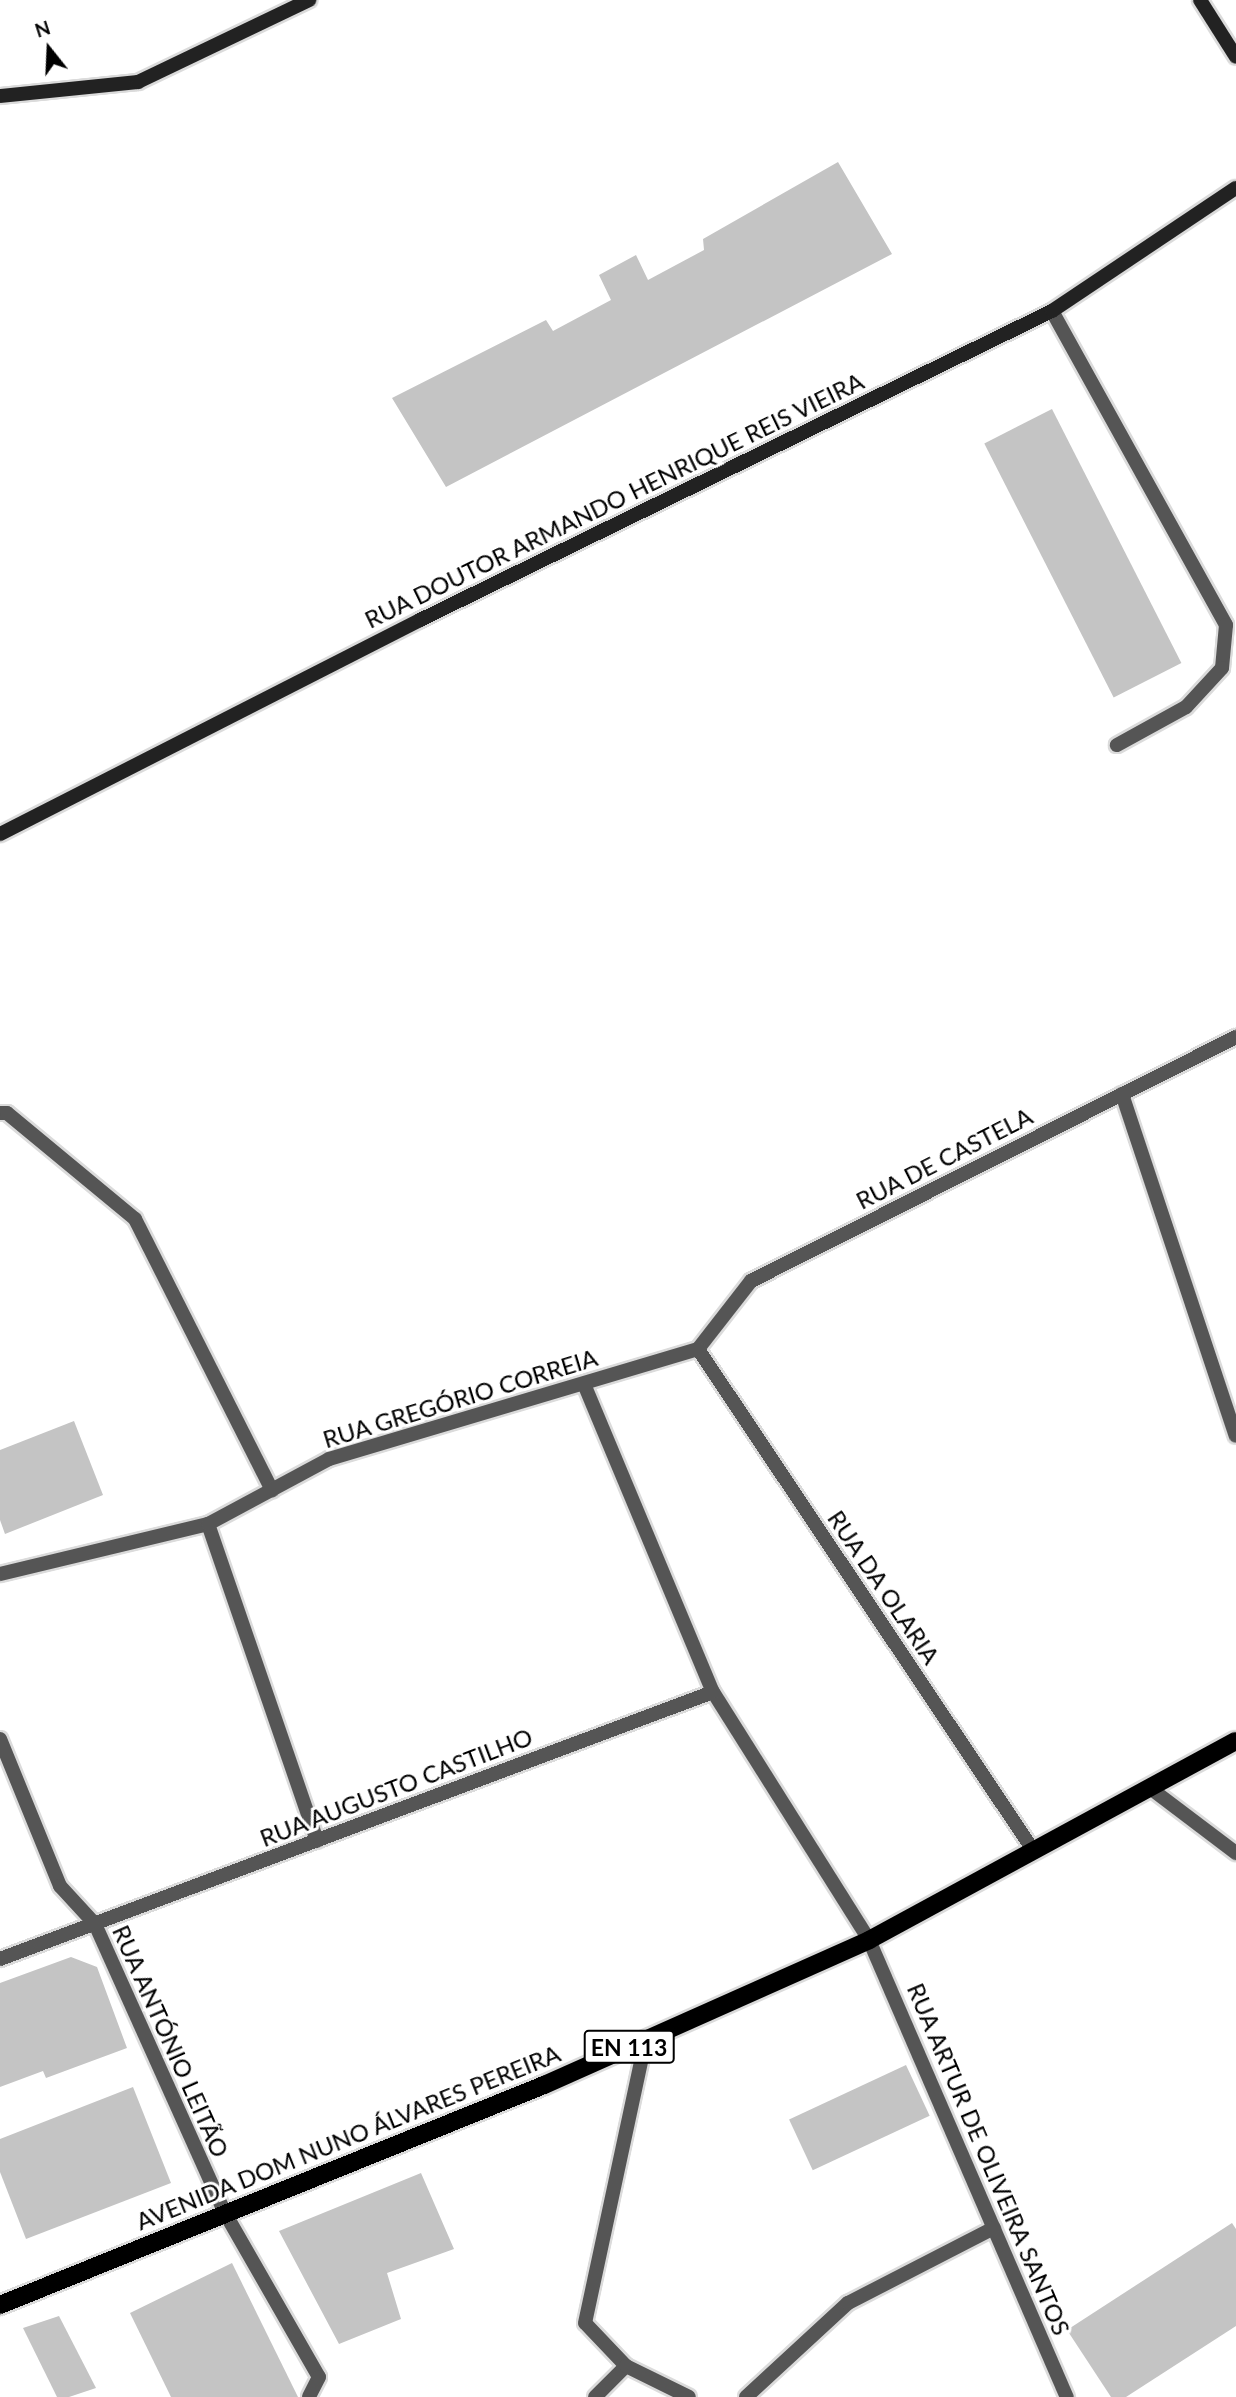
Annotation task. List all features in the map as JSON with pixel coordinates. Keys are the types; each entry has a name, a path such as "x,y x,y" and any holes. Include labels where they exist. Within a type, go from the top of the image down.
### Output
{"main road":[{"name":"AVENIDA DOM NUNO ÁLVARES PEREIRA","path":"0,2305 646,2039 869,1940 1236,1741"}],"street":[{"path":"0,96 138,82 309,0"},
{"path":"1200,0 1236,57"},
{"name":"RUA DOUTOR ARMANDO HENRIQUE REIS VIEIRA","path":"0,834 420,620 1052,311 1236,188"},
{"path":"1052,311 1226,625 1222,668 1186,707 1117,745"},
{"name":"RUA DE CASTELA","path":"698,1349 751,1281 1236,1037"},
{"path":"1122,1094 1236,1436"},
{"path":"0,1113 7,1113 135,1219 272,1490"},
{"name":"RUA GREGÓRIO CORREIA","path":"0,1574 208,1524 329,1460 698,1349"},
{"name":"RUA DA OLARIA","path":"698,1349 1033,1850"},
{"name":"RUA ARTUR DE OLIVEIRA SANTOS","path":"584,1384 713,1692 869,1940 1067,2397"},
{"path":"208,1524 317,1841"},
{"name":"RUA AUGUSTO CASTILHO","path":"0,1959 713,1692"},
{"name":"RUA ANTÓNIO LEITÃO","path":"0,1739 60,1886 94,1924 225,2213 319,2377 309,2397"},
{"path":"1150,1788 1236,1853"},
{"path":"646,2039 585,2323 626,2366 689,2397"},
{"path":"746,2397 848,2303 994,2228"},
{"path":"595,2397 626,2366"}],"building":[{"path":"838,162 892,254 446,487 392,398 546,320 553,331 611,300 599,275 636,255 648,280 704,250 703,239"},
{"path":"1052,409 1181,663 1114,697 984,444"},
{"path":"74,1421 103,1495 5,1534 0,1520 0,1450"},
{"path":"71,1957 97,1967 127,2048 46,2078 43,2071 0,2087 0,1983"},
{"path":"906,2065 930,2116 813,2170 789,2120"},
{"path":"133,2087 171,2183 26,2239 0,2172 0,2139"},
{"path":"421,2173 454,2249 387,2273 401,2319 339,2344 279,2231"},
{"path":"1232,2223 1236,2229 1236,2326 1126,2397 1111,2397 1067,2330"},
{"path":"232,2263 298,2397 171,2397 130,2313"},
{"path":"59,2316 96,2388 69,2397 57,2397 23,2328"}]}
